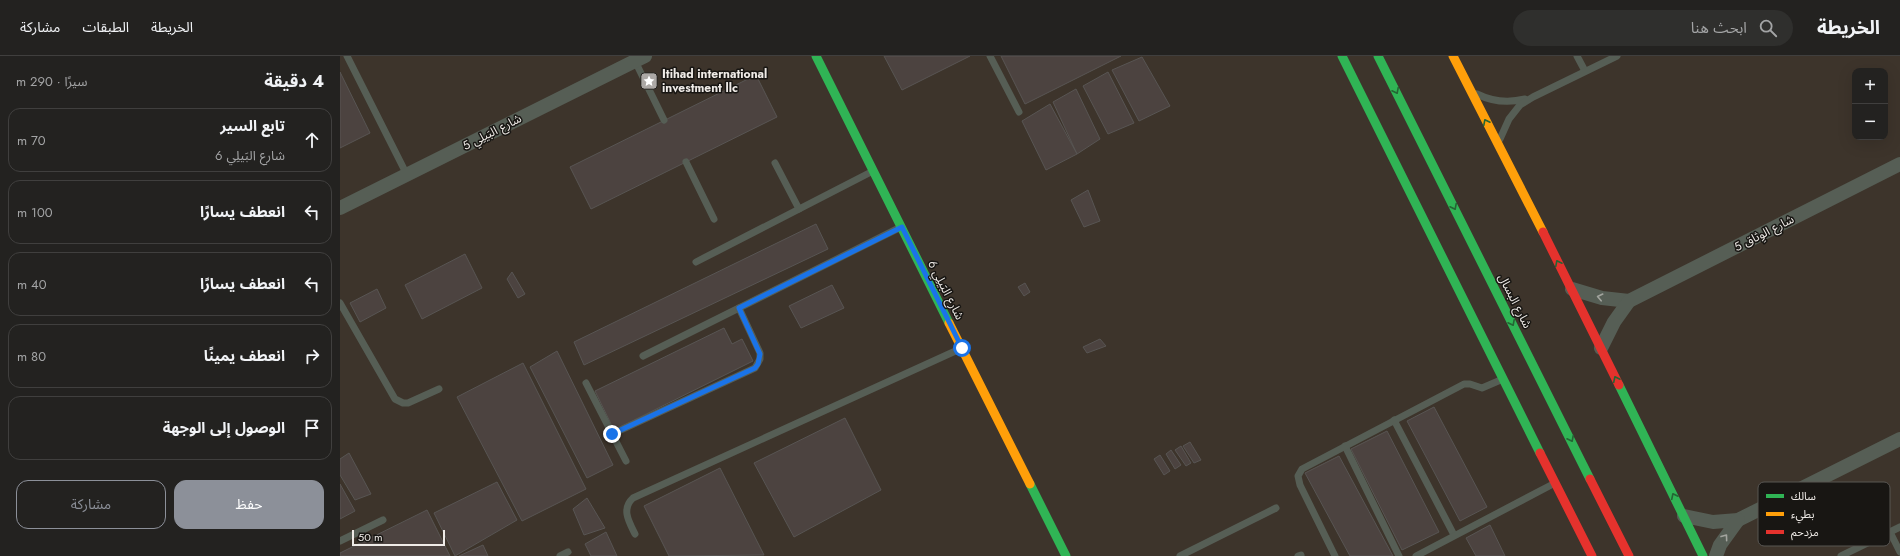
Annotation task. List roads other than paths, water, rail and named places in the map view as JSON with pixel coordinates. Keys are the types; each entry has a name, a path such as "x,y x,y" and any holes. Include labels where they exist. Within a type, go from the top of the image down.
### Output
{"street":[{"name":"شارع البَيلِي 6","path":"816,56 1066,556"},
{"path":"1342,56 1592,556"},
{"name":"شارع البسال","path":"1378,56 1629,556"},
{"path":"1453,56 1572,289 1703,556"},
{"name":"شارع البَيلِي 5","path":"340,208 640,59"},
{"name":"شارع الوِثاق 5","path":"1601,348 1614,322 1628,301 1900,164"},
{"path":"1572,289 1602,298 1628,301"},
{"path":"1814,482 1900,439"},
{"path":"1684,516 1713,522 1738,520 1758,510"},
{"path":"1716,556 1720,545 1738,520"}],"lane":[{"path":"347,56 407,175"},
{"path":"990,56 1019,112"},
{"path":"1577,56 1585,71"},
{"path":"1498,145 1504,127 1520,105 1533,97 1617,56"},
{"path":"640,59 664,120"},
{"path":"1470,90 1488,99 1502,101 1517,101 1533,97"},
{"path":"686,162 714,219"},
{"path":"775,163 799,209"},
{"path":"696,262 873,171"},
{"path":"643,356 902,227"},
{"path":"340,303 395,399 403,403 408,403 439,389"},
{"path":"612,434 755,368 758,364 760,354 739,308"},
{"path":"635,534 628,518 627,509 630,501 637,496 962,348"},
{"path":"1335,556 1300,485 1298,476 1302,469 1464,384 1470,384 1482,388 1503,379"},
{"path":"586,383 626,461"},
{"path":"1394,420 1454,535"},
{"path":"1345,446 1399,556"},
{"path":"1416,556 1555,482"},
{"path":"1180,556 1276,508"},
{"path":"340,541 383,520"},
{"path":"1900,527 1890,532 1900,552"},
{"path":"1841,556 1861,546"},
{"path":"560,556 568,552"}],"place":[{"name":"Itihad international investment llc","path":"649,81"}]}
